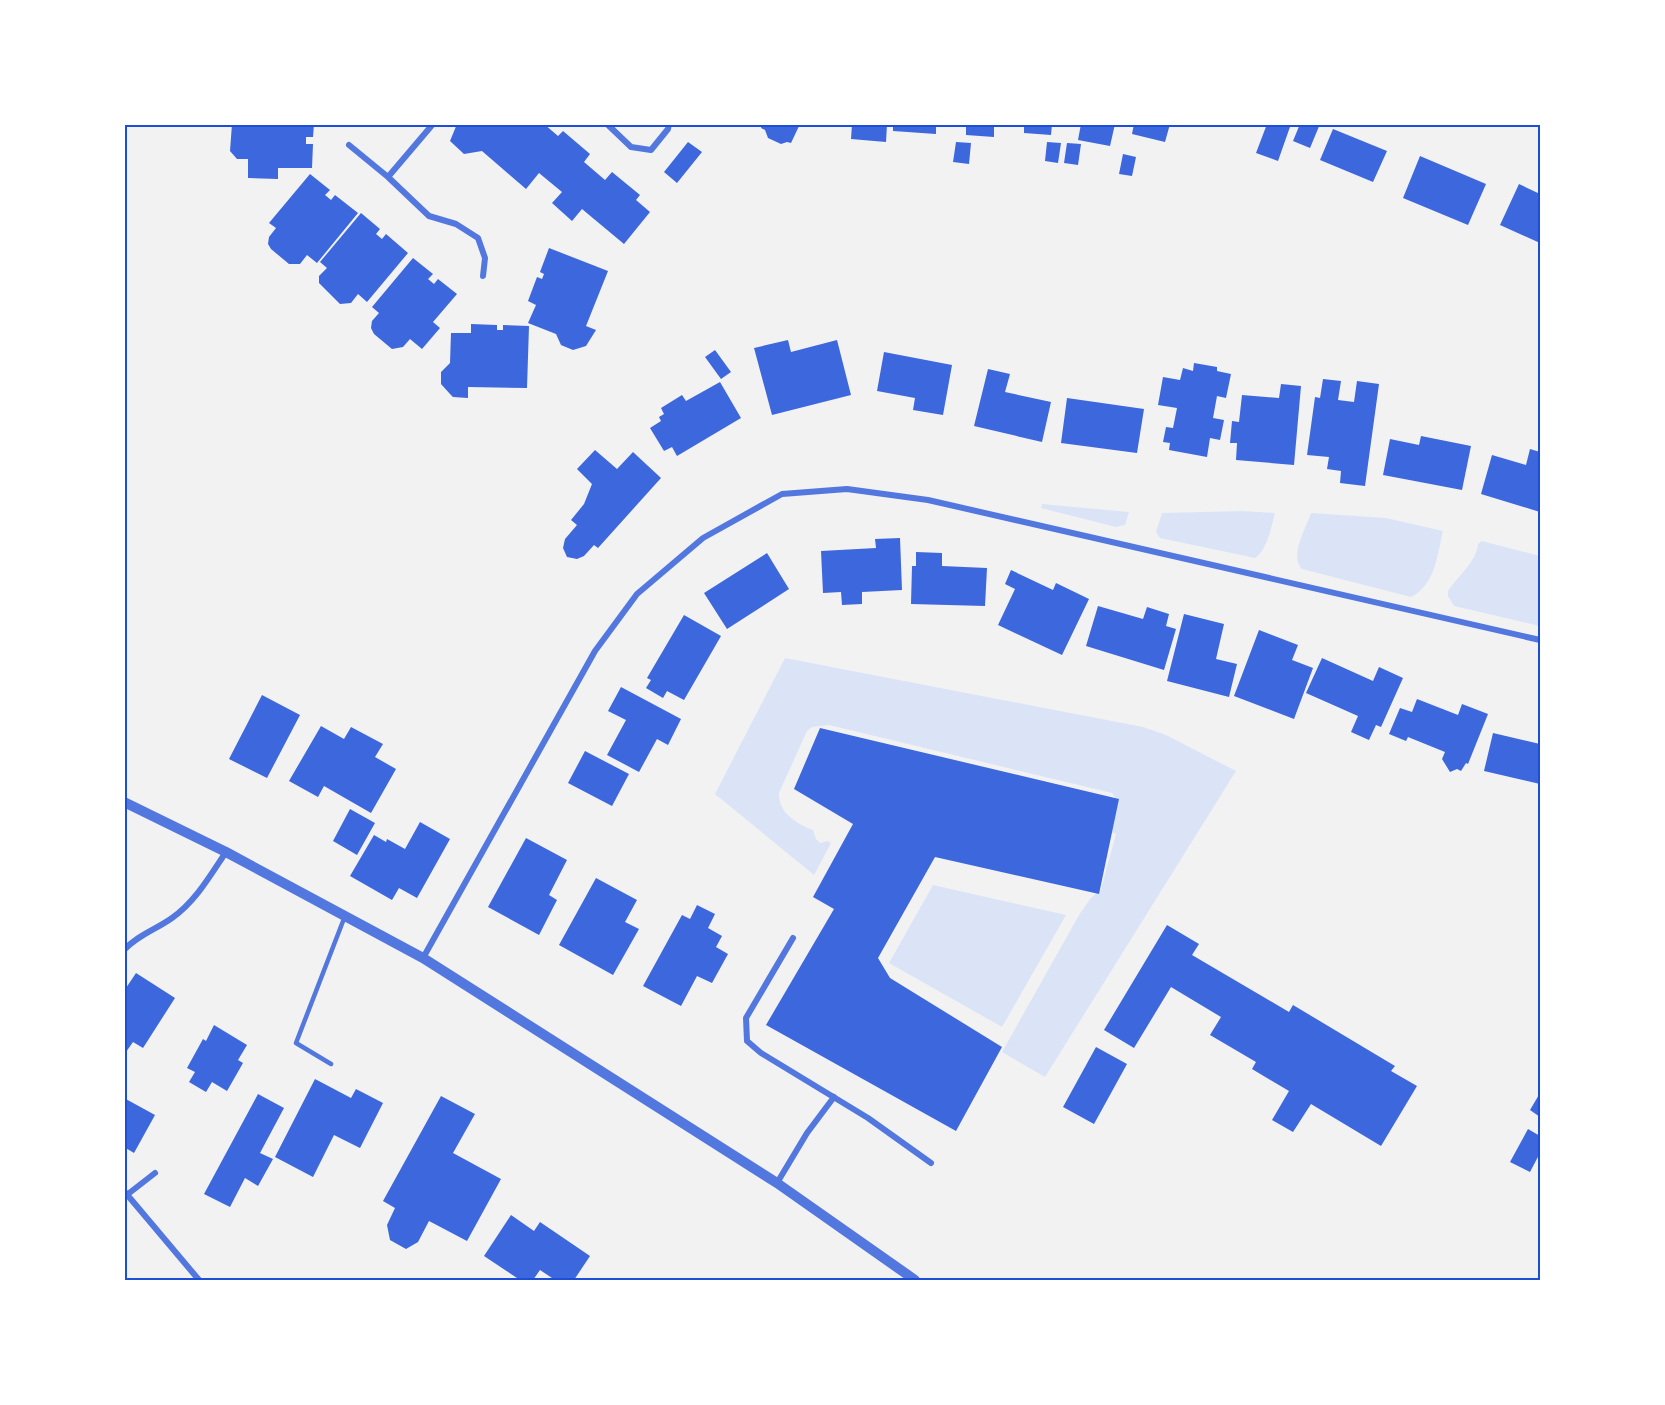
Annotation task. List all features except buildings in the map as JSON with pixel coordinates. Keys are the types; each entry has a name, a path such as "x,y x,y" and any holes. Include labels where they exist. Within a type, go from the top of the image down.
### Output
{"street":[{"path":"388,177 433,124"},
{"path":"607,124 631,147 651,150 668,129 669,124"},
{"path":"349,145 388,177 429,216 456,224 478,238 485,258 483,276"},
{"path":"423,958 595,651 636,594 703,538 782,494 847,489 928,501 1540,640"},
{"path":"124,802 226,852 423,958 777,1183 915,1281"},
{"path":"124,950 139,936 171,919 191,901 226,852"},
{"path":"793,938 746,1018 747,1041 761,1053 834,1097 931,1163"},
{"path":"777,1183 807,1133 834,1097"},
{"path":"155,1173 126,1192 199,1281"}],"lane":[{"path":"331,1064 296,1043 345,916"}],"shaded area":[{"path":"1042,504 1129,512 1125,525 1116,527 1041,508"},
{"path":"1242,511 1275,513 1266,543 1255,558 1160,538 1156,532 1162,513"},
{"path":"1311,513 1386,518 1443,531 1431,577 1426,585 1411,597 1302,569 1298,563 1298,550"},
{"path":"1482,541 1540,556 1540,626 1454,606 1448,596 1448,591 1470,563 1478,544"},
{"path":"785,658 1143,727 1166,735 1236,771 1045,1077 1002,1052 1079,915 1090,899 1101,889 1116,834 1110,832 1118,802 1112,793 829,725 812,727 807,731 779,793 779,800 789,816 813,830 820,843 828,841 831,843 814,875 715,794"},
{"path":"933,885 1066,915 1002,1027 889,963"}]}
